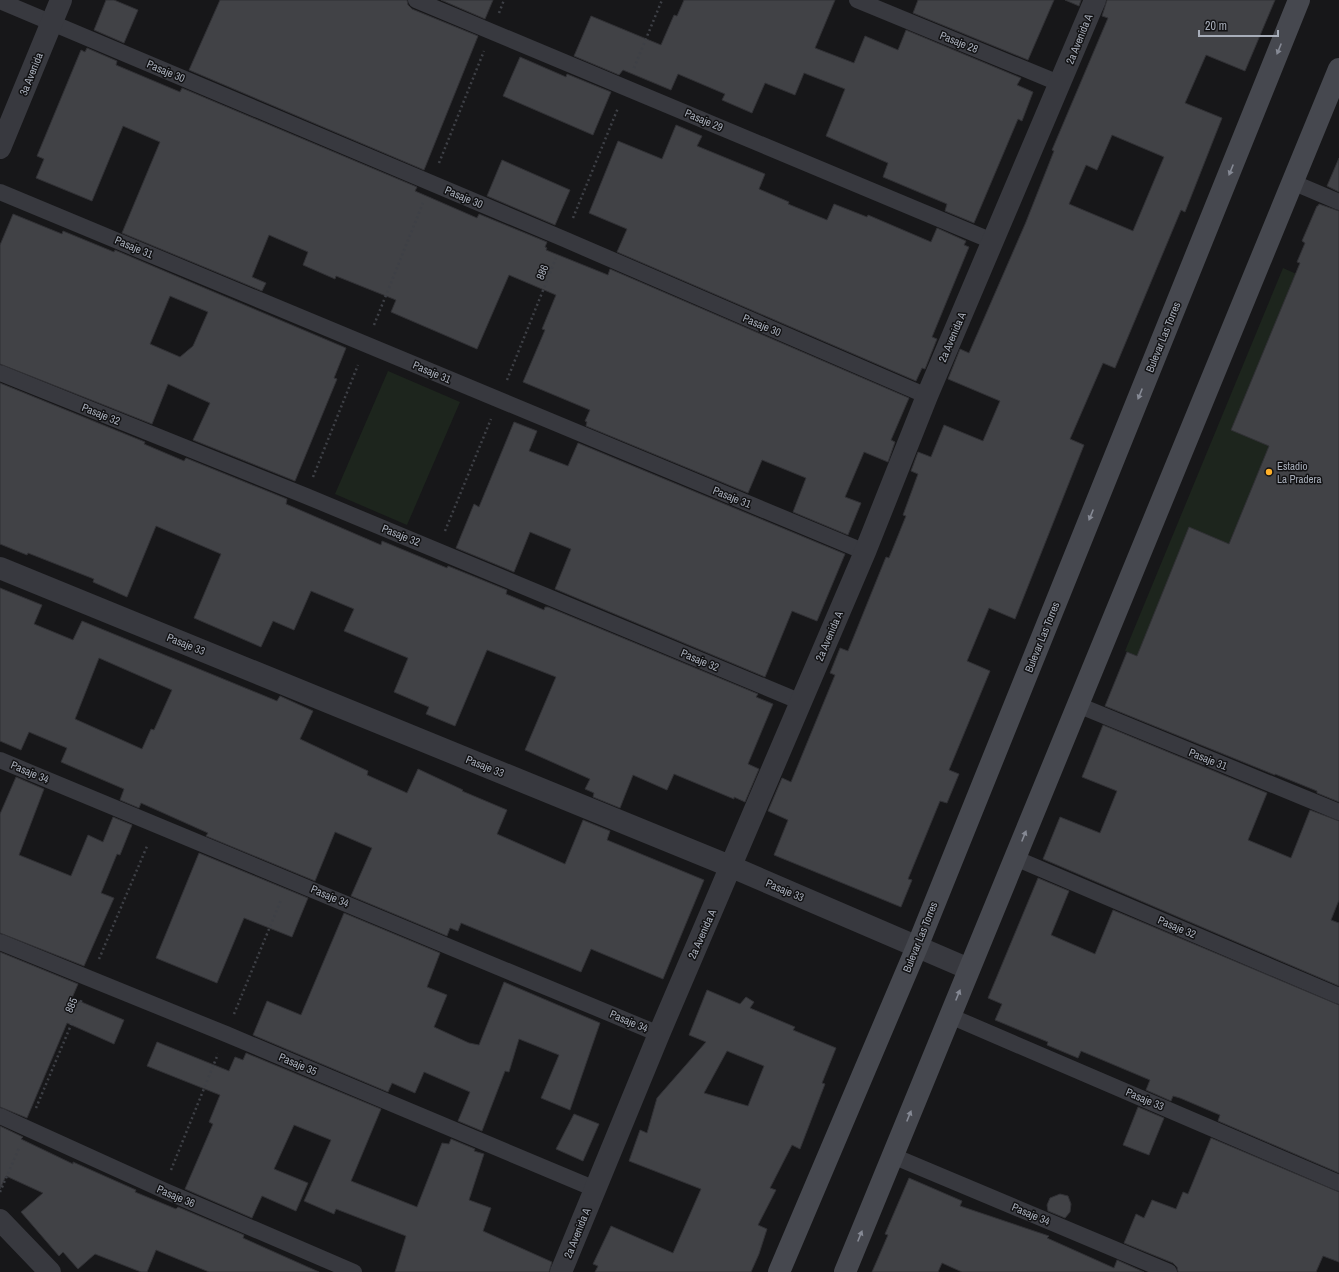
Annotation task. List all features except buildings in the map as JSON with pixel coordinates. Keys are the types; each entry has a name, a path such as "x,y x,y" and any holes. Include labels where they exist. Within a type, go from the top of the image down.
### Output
{"street":[{"name":"3a Avenida","path":"0,148 61,0"},
{"name":"2a Avenida A","path":"561,1272 659,1034 732,867 865,552 992,242 1061,84 1095,0"},
{"name":"Bulevar Las Torres","path":"779,1272 917,947 1299,0"},
{"path":"845,1272 1339,69"},
{"name":"Pasaje 33","path":"0,568 732,867 969,969"},
{"path":"0,1220 50,1272"}],"lane":[{"name":"Pasaje 29","path":"416,0 992,242"},
{"name":"Pasaje 28","path":"857,0 1061,84"},
{"name":"Pasaje 30","path":"0,2 564,239 928,396"},
{"path":"1292,182 1339,202"},
{"name":"Pasaje 31","path":"0,192 367,344 498,401 865,552"},
{"name":"Pasaje 32","path":"0,373 306,496 801,702"},
{"name":"Pasaje 31","path":"1078,705 1339,812"},
{"name":"Pasaje 34","path":"0,760 659,1034"},
{"name":"Pasaje 32","path":"1015,858 1339,996"},
{"name":"Pasaje 35","path":"0,942 91,978 595,1188"},
{"name":"Pasaje 33","path":"950,1016 1339,1183"},
{"name":"Pasaje 36","path":"0,1116 163,1190 354,1272"},
{"name":"Pasaje 34","path":"893,1156 1169,1272"}],"path":[{"name":"886","path":"437,550 662,0"},
{"path":"306,496 492,32"},
{"name":"885","path":"0,1192 156,825"}],"shaded area":[{"name":"Estadio La Pradera","path":"1283,268 1339,293 1339,735 1125,651"},
{"path":"388,371 460,402 407,525 335,494"}],"place":[{"name":"Estadio La Pradera","path":"1269,472"}]}
